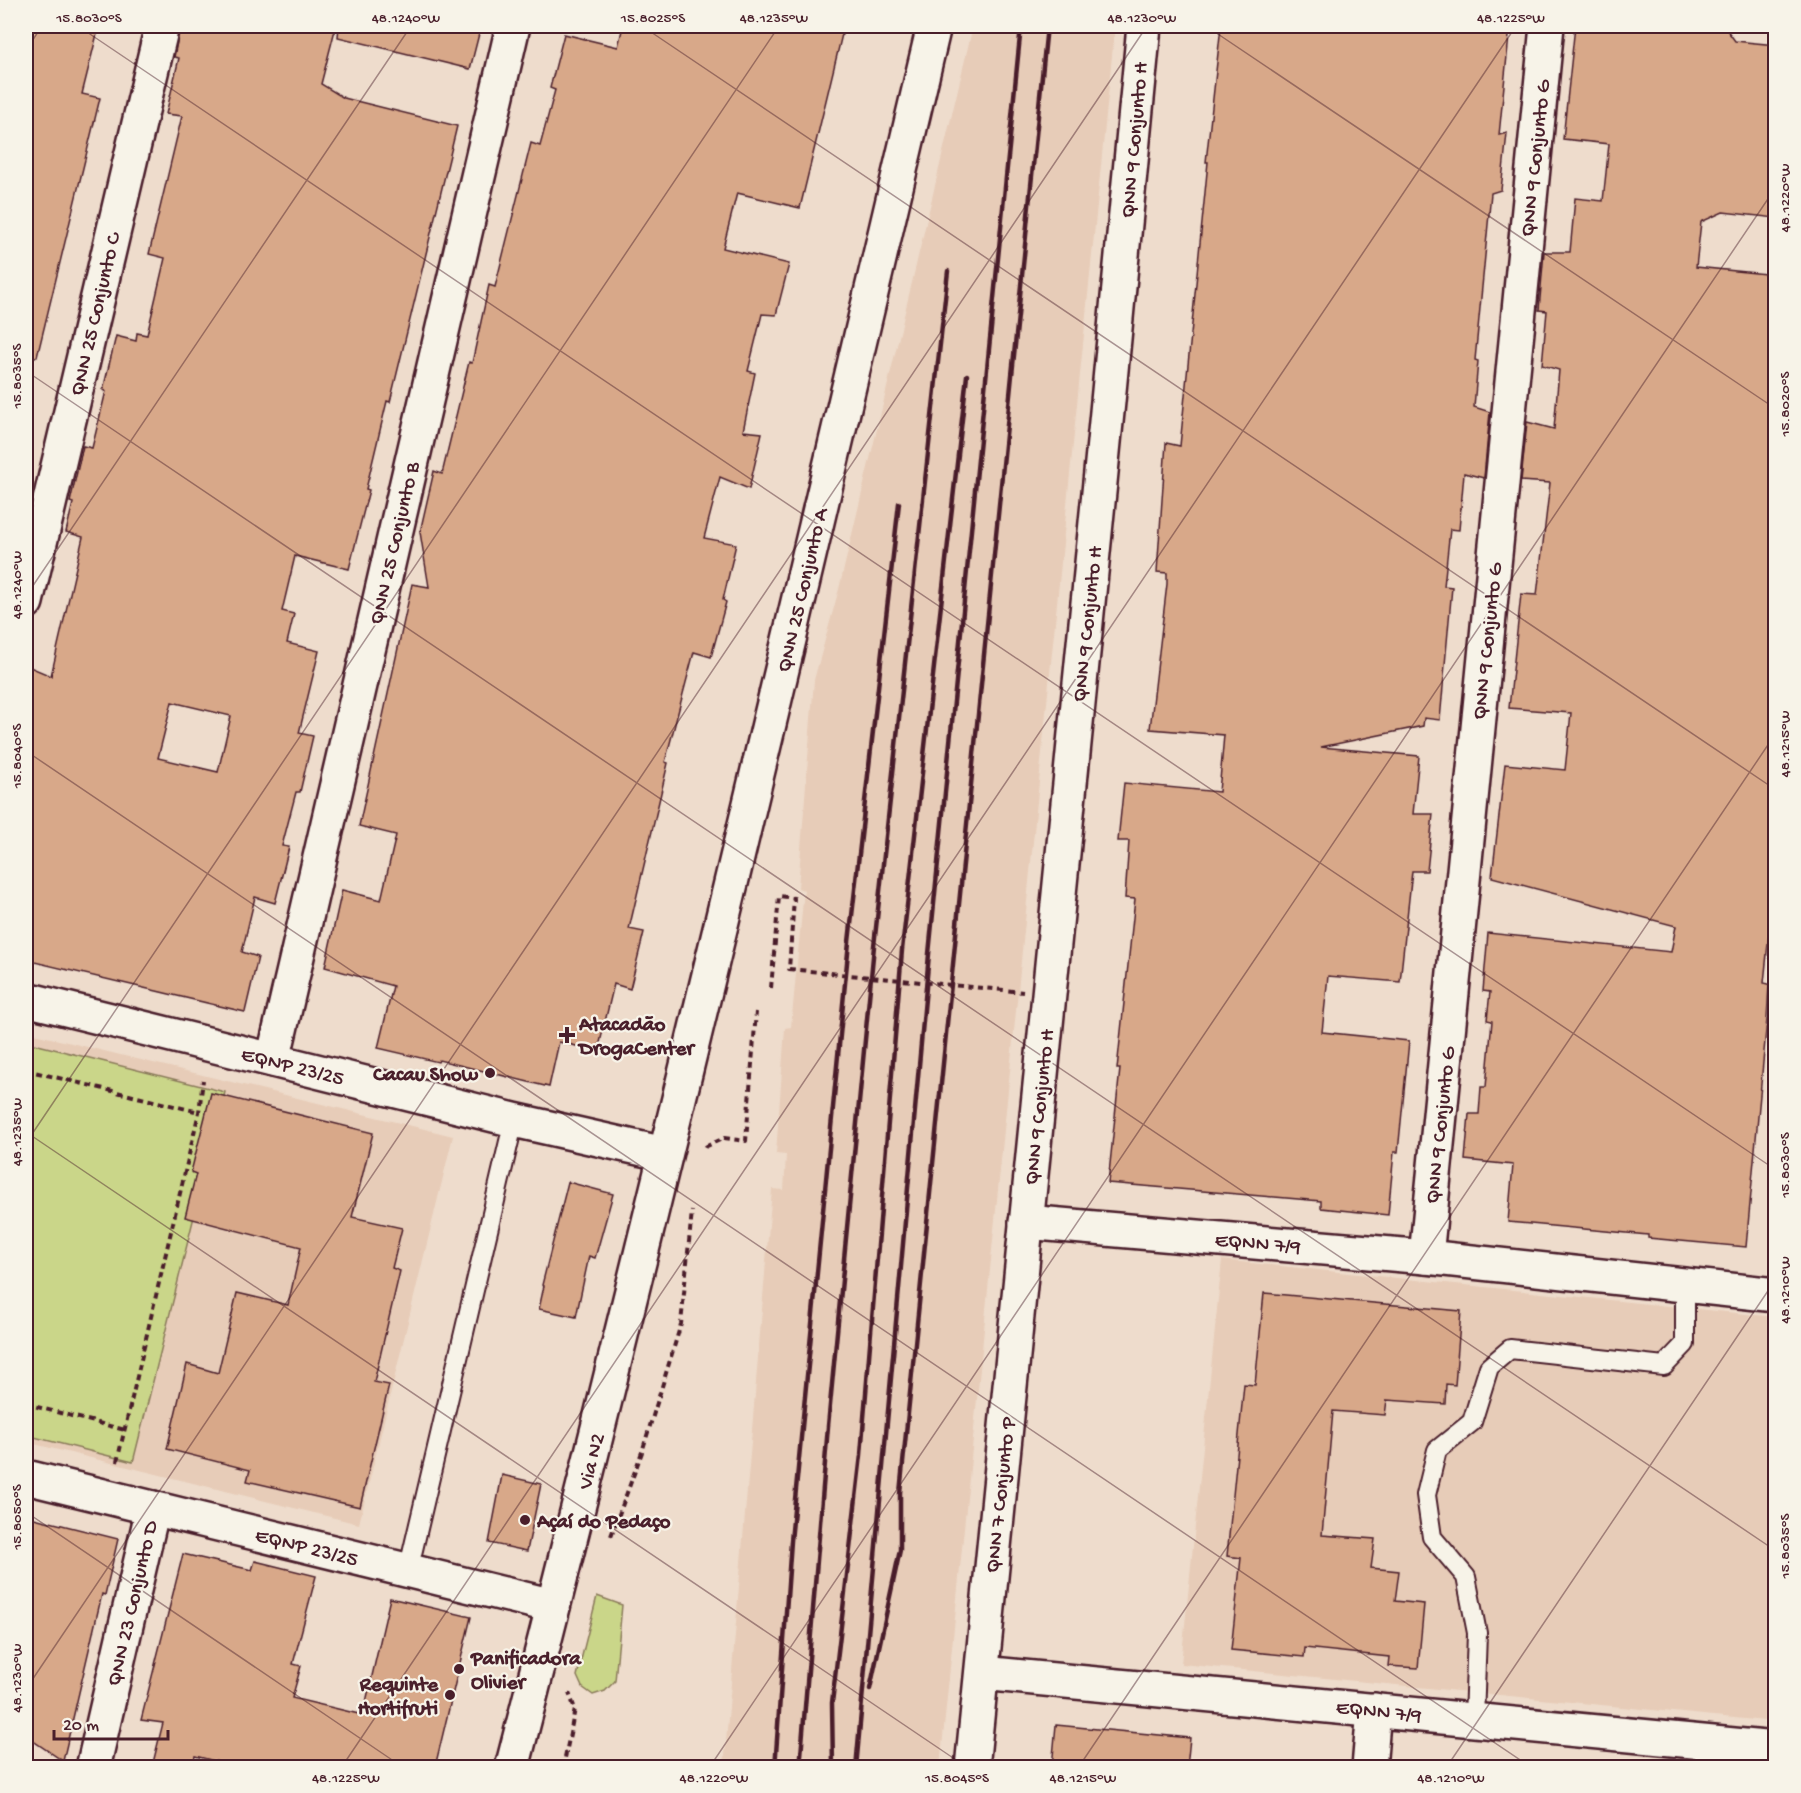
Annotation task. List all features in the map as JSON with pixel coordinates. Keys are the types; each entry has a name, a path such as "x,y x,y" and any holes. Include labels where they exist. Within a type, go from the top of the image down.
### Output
{"street":[{"name":"QNN 25 Conjunto C","path":"26,602 162,26"},
{"name":"QNN 25 Conjunto B","path":"273,1060 513,26"},
{"name":"QNN 25 Conjunto A","path":"665,1154 740,853 934,26"},
{"name":"QNN 9 Conjunto H","path":"1026,1222 1109,401 1144,26"},
{"name":"QNN 9 Conjunto G","path":"1426,1257 1547,26"},
{"name":"EQNP 23/25","path":"26,999 514,1120 665,1154"},
{"name":"Via N2","path":"512,1767 665,1154"},
{"name":"EQNN 7/9","path":"1026,1222 1426,1257 1685,1285 1775,1292"},
{"name":"QNN 7 Conjunto P","path":"972,1767 1026,1222"},
{"name":"EQNP 23/25","path":"26,1477 553,1606"},
{"name":"QNN 23 Conjunto D","path":"93,1767 153,1508"},
{"name":"EQNN 7/9","path":"982,1673 1474,1720 1716,1755 1776,1749"},
{"path":"1369,1767 1374,1710"}],"lane":[{"path":"408,1571 514,1120"},
{"path":"1474,1720 1477,1632 1466,1576 1432,1537 1426,1495 1437,1450 1472,1422 1489,1367 1510,1349 1664,1366 1685,1344 1685,1285"}],"path":[{"path":"771,988 779,896 794,897 789,969 1023,992"},
{"path":"703,1157 705,1146 724,1138 746,1141 756,1012"},
{"path":"109,1498 199,1112 209,1044"},
{"path":"26,1070 199,1112"},
{"path":"608,1546 642,1452 681,1324 692,1204 655,1197"},
{"path":"26,1404 125,1430"}],"shaded area":[{"path":"973,26 1115,26 940,1767 724,1767 772,1189 784,1190 786,1155 776,1154 785,1028 791,1027 804,890 798,888 814,680 839,589"},
{"path":"26,1032 453,1136 359,1524 26,1442"},
{"path":"1222,1260 1775,1317 1775,1722 1181,1664"}],"green space":[{"path":"26,1042 225,1092 133,1462 26,1435"},
{"path":"597,1596 622,1605 615,1681 605,1691 593,1695 582,1687 577,1676"}],"building":[{"path":"26,26 99,26 82,94 100,98 37,357 26,356"},
{"path":"180,26 336,26 321,84 344,98 457,126 390,402 387,401 366,489 369,490 349,569 295,556 282,611 294,614 287,643 319,651 299,733 313,736 300,792 296,792 282,846 289,847 275,903 255,897 242,952 258,957 245,1012 26,960 26,687 30,667 51,676 83,537 66,532 73,503 70,502 83,446 92,448 116,336 136,341 137,333 147,335 165,258 149,254 182,116 166,114 179,58 174,57","holes":["172,702 231,716 218,772 158,758"]},
{"path":"339,26 481,26 470,69 338,37"},
{"path":"623,26 844,26 800,208 737,193 723,248 789,264 776,315 762,314 748,371 755,373 743,431 762,433 749,489 720,477 704,538 736,544 723,600 726,602 711,657 694,652 665,762 668,763 629,929 644,932 630,989 614,984 598,1051 559,1042 549,1087 439,1060 438,1062 378,1048 393,986 325,967 342,890 381,900 396,835 359,826 412,584 429,587 420,532 434,471 442,474 469,362 472,363 489,285 495,287 531,143 540,146 555,90 550,88 564,34 618,47"},
{"path":"1221,26 1510,26 1499,135 1507,133 1501,190 1491,193 1475,360 1478,361 1474,407 1490,412 1484,478 1464,473 1459,530 1450,529 1444,586 1452,587 1440,720 1424,718 1423,726 1321,747 1419,756 1413,814 1433,814 1427,871 1412,871 1400,982 1328,976 1322,1032 1409,1041 1398,1152 1394,1152 1388,1215 1321,1208 1321,1201 1108,1183 1120,1069 1117,1069 1135,899 1125,898 1129,841 1118,841 1124,783 1219,792 1224,735 1150,729 1167,584 1167,573 1157,572 1166,443 1180,446"},
{"path":"1575,26 1724,26 1735,41 1776,45 1776,218 1723,212 1701,222 1696,267 1776,275 1776,904 1772,904 1764,983 1769,984 1767,1019 1746,1247 1508,1222 1513,1165 1465,1160 1469,1114 1479,1114 1481,1087 1486,1087 1492,1021 1487,1020 1490,992 1483,991 1488,933 1671,952 1676,926 1492,877 1505,764 1565,770 1571,713 1509,708 1521,594 1537,595 1550,483 1521,481 1527,422 1554,429 1559,370 1542,365 1547,311 1539,310 1544,252 1570,252 1575,198 1603,201 1609,144 1563,139"},
{"path":"211,1093 373,1133 352,1217 402,1228 392,1268 400,1271 374,1382 389,1385 360,1507 247,1481 250,1470 167,1449 187,1364 218,1373 237,1293 288,1305 301,1247 185,1217 196,1174 191,1172"},
{"path":"568,1182 613,1194 595,1258 589,1256 576,1317 539,1309 544,1286 542,1285"},
{"path":"1264,1293 1461,1311 1455,1385 1446,1384 1445,1404 1387,1400 1385,1415 1333,1411 1322,1535 1375,1539 1371,1568 1399,1571 1395,1601 1424,1604 1418,1668 1388,1666 1389,1657 1305,1648 1304,1657 1231,1650 1241,1558 1227,1556 1244,1384 1255,1385"},
{"name":"Açaí do Pedaço","path":"502,1475 541,1484 527,1551 489,1543"},
{"path":"26,1516 118,1539 105,1595 102,1594 63,1761 26,1736"},
{"path":"183,1554 252,1570 255,1561 316,1576 293,1664 301,1666 292,1698 363,1715 390,1598 471,1617 435,1767 238,1767 195,1756 192,1767 152,1767 163,1723 141,1720"},
{"path":"1056,1725 1190,1738 1187,1767 1052,1767"}],"railway":[{"path":"856,1768 929,954 1021,26"},
{"path":"870,1689 900,1550 900,1493 1047,26"},
{"path":"800,1768 828,1426 874,946 948,271"},
{"path":"833,1768 832,1703 861,1455 902,950 967,375"},
{"path":"775,1768 791,1541 849,942 899,503"}],"place":[{"name":"Atacadão DrogaCenter","path":"567,1035"},
{"name":"Cacau Show","path":"490,1073"},
{"name":"Açaí do Pedaço","path":"525,1520"},
{"name":"Panificadora Olivier","path":"459,1669"},
{"name":"Requinte Hortifruti","path":"450,1695"}]}
